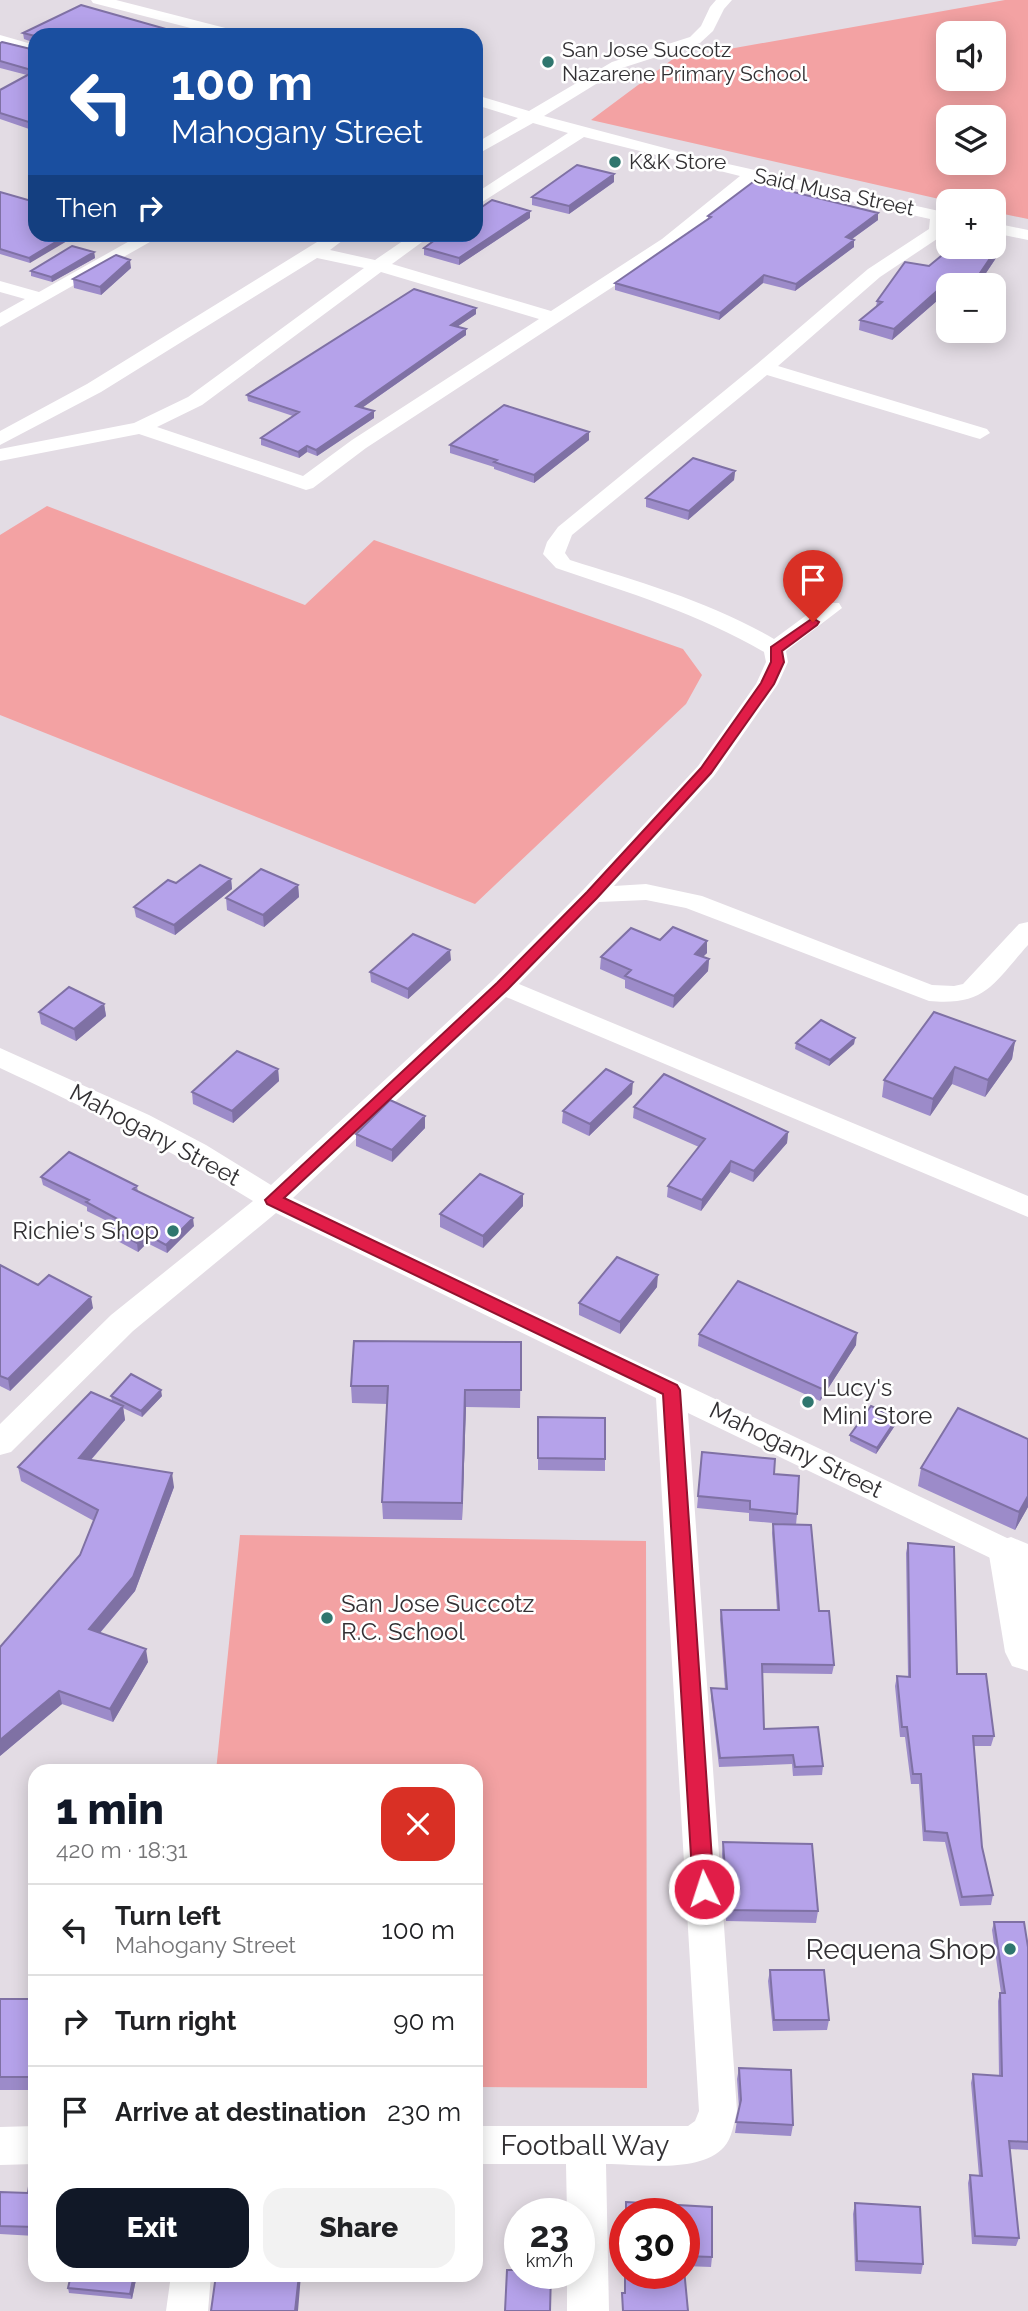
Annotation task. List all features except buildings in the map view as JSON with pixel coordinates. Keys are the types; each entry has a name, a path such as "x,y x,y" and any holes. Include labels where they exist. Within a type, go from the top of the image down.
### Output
{"street":[{"path":"98,0 208,28"},
{"path":"483,146 617,65 695,40 708,28 717,7 725,0"},
{"path":"0,40 28,48"},
{"name":"Said Musa Street","path":"483,102 528,117 752,175 936,214"},
{"path":"483,196 582,131"},
{"path":"140,428 306,484 359,444 668,243 752,175"},
{"path":"1006,230 1028,235"},
{"path":"775,649 734,625 672,600 563,564 554,554 557,542 565,531 764,368 874,273 936,233"},
{"path":"0,321 142,242"},
{"path":"0,439 94,388 330,242"},
{"path":"0,455 140,428 195,401 413,242"},
{"path":"316,251 378,266 554,317"},
{"path":"0,285 40,298"},
{"path":"764,368 980,433"},
{"path":"775,649 831,608"},
{"path":"0,1443 122,1323 273,1200 502,986 592,895 706,771 767,684 777,662 775,649"},
{"path":"592,895 646,892 693,902 929,993 955,995 972,990 1028,930"},
{"path":"502,986 1028,1207"},
{"name":"Mahogany Street","path":"0,1057 139,1122 196,1152 273,1200 1020,1559"},
{"name":"Football Way","path":"483,2146 694,2145 711,2133 718,2111 671,1390"},
{"path":"1020,1559 1028,1652"},
{"path":"0,2146 28,2145"},
{"path":"586,2146 589,2311"},
{"path":"187,2311 190,2282"}],"shaded area":[{"path":"1005,0 1028,0 1028,219 1006,214 1006,189 936,189 936,198 591,120 673,59"},
{"path":"47,506 305,605 374,540 683,649 702,675 686,704 475,904 0,715 0,535"},
{"path":"240,1535 646,1541 647,2088 483,2087 483,1764 217,1764"}],"place":[{"name":"San Jose Succotz Nazarene Primary School","path":"548,62"},
{"name":"K&K Store","path":"615,162"},
{"name":"Richie's Shop","path":"173,1231"},
{"name":"Lucy's Mini Store","path":"808,1402"},
{"name":"San Jose Succotz R.C. School","path":"327,1618"},
{"name":"Requena Shop","path":"1010,1949"}],"route":[{"path":"704,1889 671,1390 273,1200 502,986 592,895 706,771 767,684 777,662 775,649 813,622"}]}
